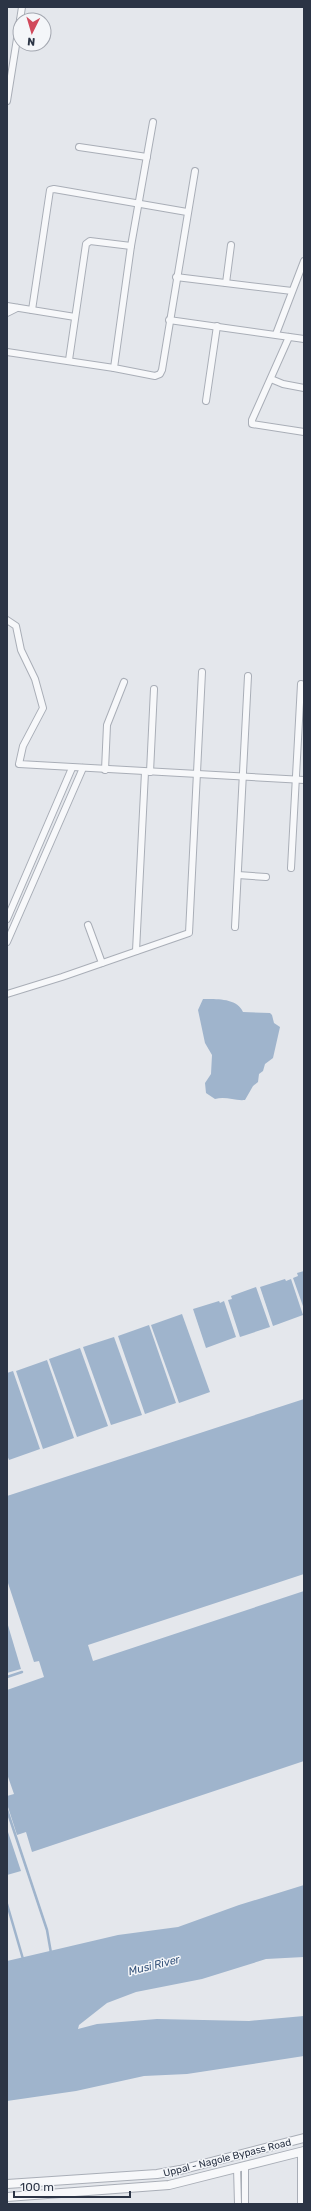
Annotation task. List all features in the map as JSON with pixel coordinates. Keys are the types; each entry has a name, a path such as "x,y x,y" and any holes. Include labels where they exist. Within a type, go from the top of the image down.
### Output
{"street":[{"path":"7,101 15,52"},
{"path":"114,368 132,246 153,122"},
{"path":"79,147 147,157"},
{"path":"7,352 69,360 154,376 160,374 194,171"},
{"path":"32,310 50,190 54,189 139,205 187,212"},
{"path":"69,360 86,244 90,241 132,246"},
{"path":"226,283 231,244"},
{"path":"276,334 304,261"},
{"path":"176,277 292,291"},
{"path":"7,306 75,317"},
{"path":"7,313 17,308"},
{"path":"169,320 304,339"},
{"path":"206,401 217,326"},
{"path":"289,337 252,420 252,424 304,432"},
{"path":"271,379 283,384 304,388"},
{"path":"7,620 16,626 21,650 35,679 43,708 23,746 19,764 304,780"},
{"path":"7,994 189,933 202,672"},
{"path":"235,927 248,676"},
{"path":"105,770 107,725 124,682"},
{"path":"291,868 301,684"},
{"path":"136,951 147,772 154,689"},
{"path":"7,919 72,768"},
{"path":"7,942 82,768"},
{"path":"238,875 266,876"},
{"path":"24,880 33,883"},
{"path":"88,925 102,963"},
{"name":"Uppal - Nagole Bypass Road","path":"7,2184 157,2174 180,2170 304,2138"},
{"path":"301,2204 302,2151"},
{"name":"Uppal - Nagole Bypass Road","path":"7,2197 169,2185 302,2151"},
{"path":"238,2204 241,2167"},
{"path":"241,2167 245,2204"}],"water":[{"path":"203,999 226,1000 236,1004 243,1012 270,1013 274,1023 280,1027 273,1058 265,1064 263,1071 259,1074 258,1082 253,1086 245,1100 223,1098 215,1099 206,1093 205,1083 211,1074 212,1055 205,1043 198,1010"},
{"path":"304,1271 304,1309 293,1278 298,1276 297,1273"},
{"path":"285,1279 286,1281 291,1279 303,1315 273,1326 260,1287"},
{"path":"256,1287 270,1327 240,1337 228,1300 232,1299 231,1296"},
{"path":"219,1301 220,1303 224,1301 236,1337 206,1348 193,1309"},
{"path":"182,1314 210,1392 179,1403 151,1325"},
{"path":"149,1325 176,1403 145,1414 118,1336"},
{"path":"114,1337 142,1415 111,1425 83,1347"},
{"path":"80,1348 108,1426 77,1437 49,1359"},
{"path":"47,1360 74,1438 43,1449 16,1371"},
{"path":"13,1371 40,1449 9,1460 7,1455 7,1373"},
{"path":"304,1399 304,1574 88,1645 93,1661 304,1591 304,1761 32,1852 26,1832 17,1835 7,1804 7,1796 14,1794 7,1774 7,1690 44,1677 39,1661 34,1662 7,1580 7,1496"},
{"path":"7,1622 21,1669 7,1673"},
{"path":"7,1829 21,1871 7,1875"},
{"name":"Musi River","path":"304,1885 304,1957 266,1959 202,1979 136,1992 107,2003 79,2025 78,2029 97,2024 157,2019 249,2021 304,2016 304,2056 187,2074 144,2076 76,2091 7,2101 7,1961 118,1935 178,1927 239,1905"}],"waterway":[{"path":"7,1677 22,1672"},
{"path":"7,1810 47,1930 51,1953"},
{"path":"7,1904 23,1959"}]}
